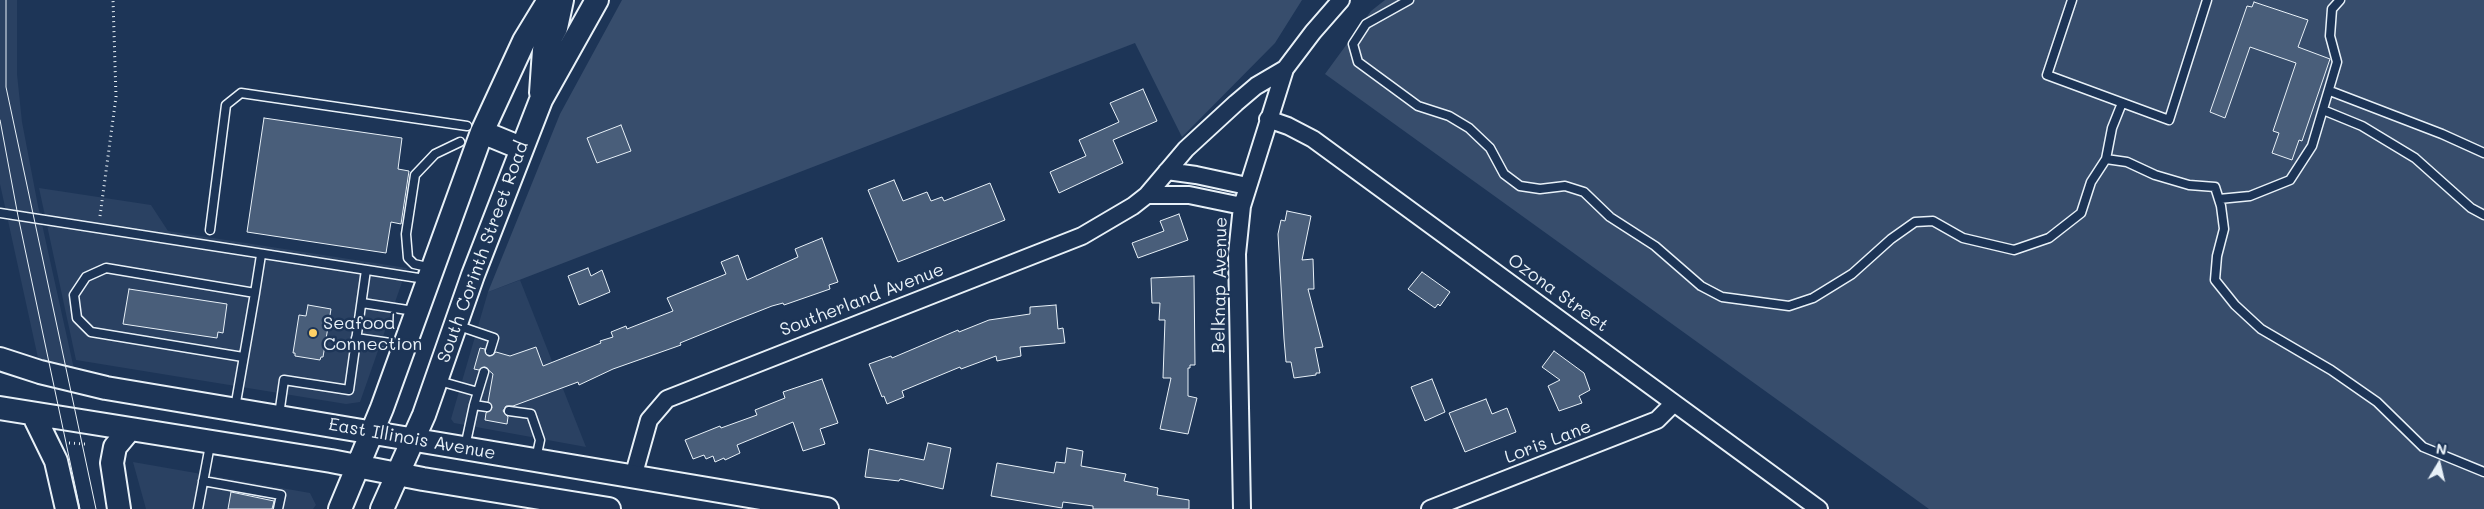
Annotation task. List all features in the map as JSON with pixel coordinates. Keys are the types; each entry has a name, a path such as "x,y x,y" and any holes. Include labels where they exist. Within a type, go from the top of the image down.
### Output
{"main road":[{"path":"340,509 373,432 405,345 430,274 475,129 549,0"},
{"path":"541,100 544,50 556,28 562,0"},
{"name":"South Corinth Street Road","path":"382,509 413,440 436,381 521,148 541,100 597,0"},
{"path":"475,129 521,148"},
{"name":"East Illinois Avenue","path":"0,359 40,372 106,388 804,507 827,509"},
{"name":"East Illinois Avenue","path":"0,408 359,466 524,502 608,509"},
{"path":"220,443 235,409"},
{"path":"33,414 56,461 67,509"},
{"path":"118,509 114,486 115,447 130,429"}],"street":[{"name":"Southerland Avenue","path":"633,477 649,420 667,399 1082,236 1147,195 1186,149 1236,103 1256,86 1285,69 1313,32 1341,0"},
{"name":"Belknap Avenue","path":"1242,509 1237,254 1242,206 1247,186 1285,69"},
{"name":"Ozona Street","path":"1268,119 1288,126 1313,139 1819,509"},
{"path":"1167,171 1247,186"},
{"path":"1147,195 1189,195 1242,206"},
{"name":"Loris Lane","path":"1430,509 1657,420 1674,403"}],"lane":[{"path":"1409,0 1366,24 1352,44 1358,62 1418,106 1449,116 1469,128 1490,148 1504,174 1520,186 1540,189 1565,186 1584,192 1610,217 1655,246 1701,286 1722,297 1790,306 1813,298 1852,274 1891,239 1915,222 1934,221 1963,238 2014,250 2049,238 2080,213 2091,182 2106,159 2112,128 2122,103"},
{"path":"2072,0 2047,75 2169,120 2207,0"},
{"path":"2219,200 2250,196 2290,180 2312,146 2330,91 2337,62 2330,36 2332,9 2340,0"},
{"path":"2330,91 2442,134 2484,153"},
{"path":"210,230 226,105 241,92 475,129"},
{"path":"2323,110 2362,126 2415,158 2471,208 2484,215"},
{"path":"430,274 408,258 406,234 415,175 435,154 460,142"},
{"path":"2106,159 2127,162 2155,175 2189,185 2215,187 2224,229 2217,256 2215,280 2236,306 2261,330 2331,370 2377,402 2422,447 2484,472"},
{"path":"0,213 366,270 430,274"},
{"path":"235,409 262,254"},
{"path":"243,357 91,332 77,318 74,295 86,277 106,268 255,293"},
{"path":"278,416 284,380 349,390 366,270"},
{"path":"362,303 417,311"},
{"path":"456,325 494,338 490,351"},
{"path":"356,338 405,345"},
{"path":"465,449 474,405 484,372"},
{"path":"436,381 478,392"},
{"path":"474,405 487,408"},
{"path":"509,411 532,414 540,440 536,460"},
{"path":"198,509 203,482 220,443"},
{"path":"203,482 281,495 278,509"}],"path":[{"path":"98,229 116,97 113,0"},
{"path":"59,443 93,445"}],"shaded area":[{"path":"0,0 17,0 17,74 22,122 38,206 74,369 38,358 0,184"},
{"path":"622,0 1302,0 1275,43 1182,137 1135,43 488,292 560,114"},
{"path":"1385,0 2484,0 2484,509 1929,509 1325,74 1371,11"},
{"path":"39,188 151,205 168,231 407,268 360,402 346,404 76,360"},
{"path":"520,280 586,447 454,423 451,419 488,292"},
{"path":"133,462 310,493 316,505 313,509 146,509"}],"building":[{"path":"2254,2 2308,20 2298,47 2330,59 2302,141 2299,140 2292,160 2272,153 2279,133 2273,131 2296,63 2250,47 2225,118 2210,112 2247,6 2252,7"},
{"path":"1143,89 1157,121 1113,140 1123,163 1059,193 1050,172 1086,156 1079,140 1119,122 1110,103"},
{"path":"264,118 402,138 398,169 409,171 401,224 391,222 386,253 247,232"},
{"path":"621,125 631,151 597,163 587,138"},
{"path":"894,180 903,201 927,192 931,201 942,197 944,201 990,183 1005,220 898,262 868,190"},
{"path":"1287,211 1311,216 1302,260 1313,259 1314,289 1308,289 1323,347 1315,348 1320,373 1294,378 1291,362 1286,362 1278,234 1281,220 1285,221"},
{"path":"1179,214 1188,240 1138,258 1132,243 1164,231 1160,221"},
{"path":"822,238 838,282 829,285 830,289 784,305 783,303 772,306 680,343 681,345 613,369 579,385 578,382 513,406 506,406 503,411 508,417 507,424 485,420 486,413 492,408 488,402 493,374 485,367 479,370 474,369 480,348 485,349 486,354 489,356 496,352 510,356 536,347 543,366 613,337 611,332 626,326 627,329 673,311 667,298 726,274 721,262 738,255 747,280 798,257 795,249"},
{"path":"588,268 591,276 602,270 610,292 579,305 568,276"},
{"path":"1422,272 1450,292 1440,306 1438,304 1435,308 1408,289"},
{"path":"1194,276 1195,365 1190,365 1190,368 1188,368 1188,396 1197,398 1188,434 1160,429 1171,378 1163,378 1165,320 1159,320 1160,303 1152,303 1151,278"},
{"path":"129,289 227,304 223,333 218,332 217,338 123,324"},
{"name":"Seafood Connection","path":"308,305 331,309 323,357 320,360 295,356 295,353 293,353 299,315 306,316"},
{"path":"1056,305 1058,329 1063,328 1065,343 1020,347 1021,356 997,361 996,356 961,369 960,367 902,391 904,397 887,404 884,396 882,397 869,364 891,356 892,358 958,330 959,332 989,320 1030,314 1030,307"},
{"path":"1554,351 1584,373 1590,390 1579,396 1582,403 1559,411 1548,386 1560,380 1542,367"},
{"path":"822,379 838,423 820,429 825,444 803,451 793,422 737,445 740,453 725,460 724,458 715,462 713,456 706,459 704,455 693,459 685,440 720,426 721,428 757,415 755,410 785,398 783,392"},
{"path":"1432,379 1445,412 1425,421 1411,387"},
{"path":"1486,399 1492,414 1507,408 1516,432 1465,452 1449,413"},
{"path":"928,443 951,448 943,489 900,479 899,481 865,477 869,449 924,460"},
{"path":"1067,448 1083,451 1081,466 1126,474 1124,481 1158,488 1157,495 1189,500 1189,509 1093,509 1093,506 1063,502 1062,508 991,496 997,463 1054,473 1056,462 1065,463"},
{"path":"231,492 274,501 272,509 228,509"}],"tram line":[{"path":"6,0 6,87 96,509"},
{"path":"0,120 18,216 80,509"}],"place":[{"name":"Seafood Connection","path":"313,333"}]}
